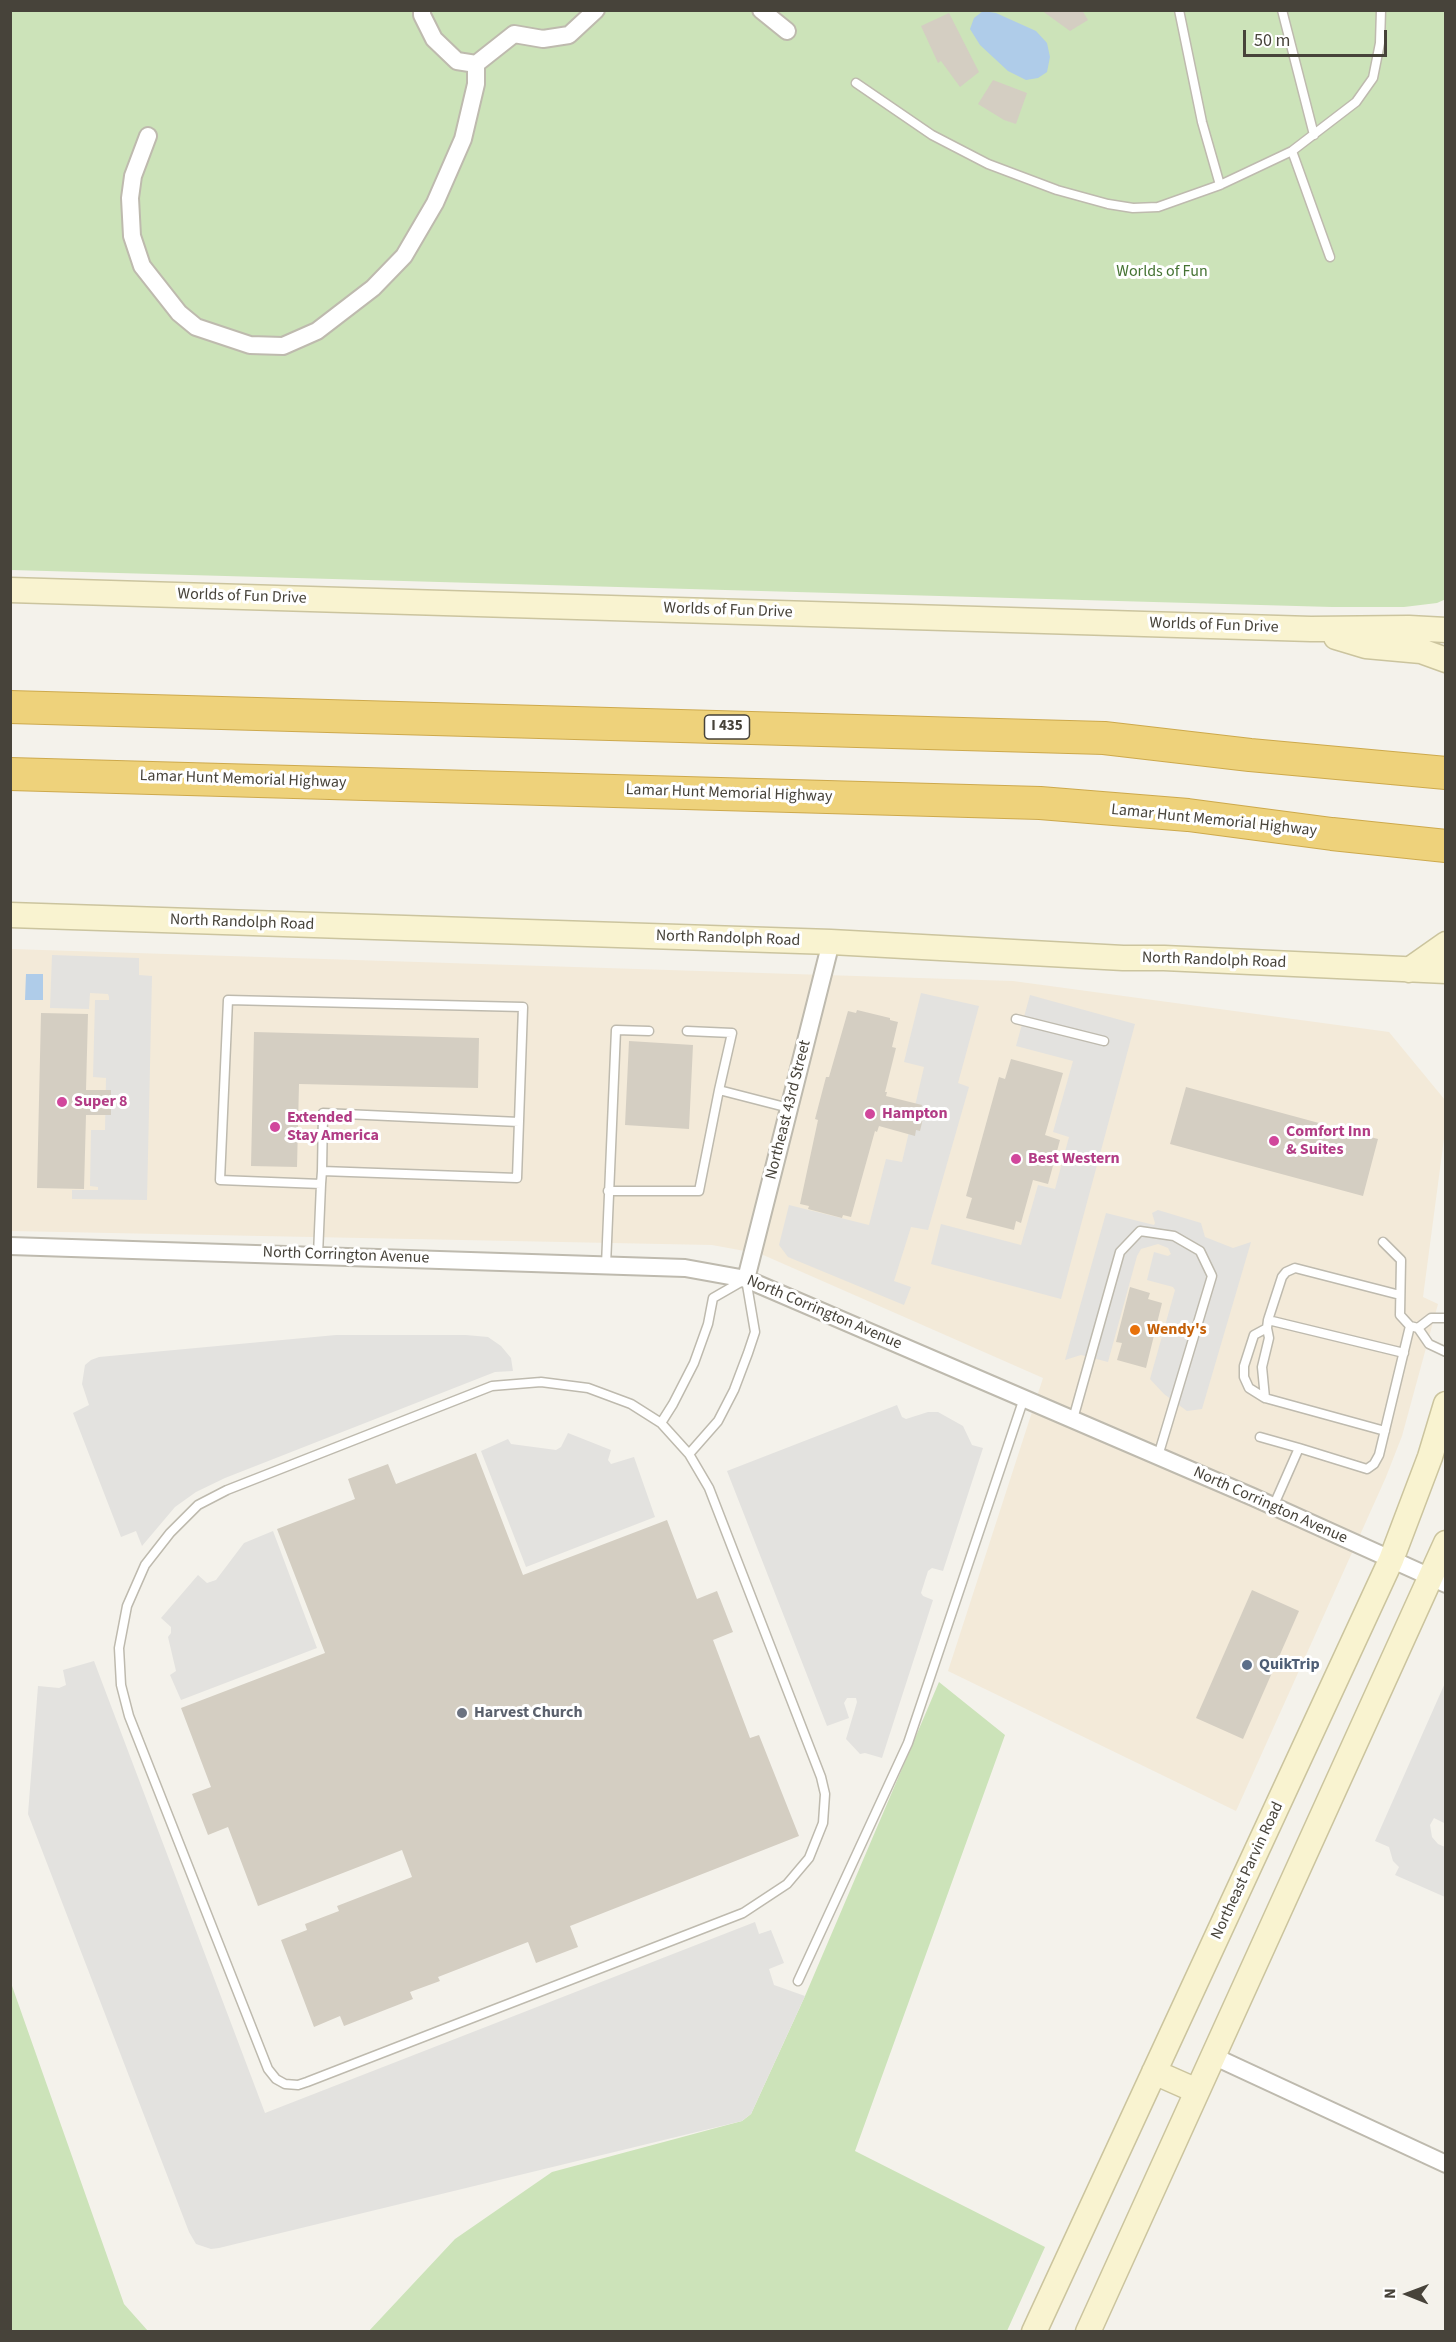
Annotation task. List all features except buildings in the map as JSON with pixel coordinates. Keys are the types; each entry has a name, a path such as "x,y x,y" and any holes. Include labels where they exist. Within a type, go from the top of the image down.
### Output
{"highway":[{"name":"I 435","path":"10,707 1104,738 1250,755 1444,772"},
{"name":"Lamar Hunt Memorial Highway","path":"10,774 1040,803 1188,815 1439,845"}],"main road":[{"name":"Worlds of Fun Drive","path":"10,590 1311,629 1446,630"},
{"path":"1409,628 1446,617"},
{"path":"1311,629 1366,646 1421,651 1446,660"},
{"name":"North Randolph Road","path":"10,915 831,942 1446,972"},
{"path":"1409,970 1446,944"},
{"path":"1409,970 1446,987"},
{"name":"Northeast Parvin Road","path":"1034,2331 1391,1560 1430,1457 1446,1404"},
{"path":"1088,2331 1213,2056 1438,1581 1446,1543"},
{"path":"1154,2072 1197,2091"}],"street":[{"path":"422,10 422,15 434,39 457,61 476,64 514,34 543,39 570,35 596,10"},
{"path":"761,10 788,31"},
{"path":"148,136 133,176 130,198 132,236 142,266 179,314 196,327 250,345 283,346 317,331 373,288 404,256 435,203 463,139 476,84 476,64"},
{"name":"Northeast 43rd Street","path":"746,1279 831,942"},
{"name":"North Corrington Avenue","path":"10,1246 684,1268 746,1279 1158,1456 1438,1581"},
{"path":"1213,2056 1446,2164"}],"lane":[{"path":"1179,10 1202,122 1220,185"},
{"path":"1282,10 1314,135"},
{"path":"856,83 932,135 988,164 1057,190 1108,204 1133,208 1169,204 1220,185 1292,151 1356,102 1373,78 1380,43 1381,10"},
{"path":"1292,151 1330,257"},
{"path":"321,1171 517,1178 523,1007 228,1000 220,1180 321,1184"},
{"path":"1016,1019 1104,1041"},
{"path":"606,1265 616,1030 649,1031"},
{"path":"608,1191 699,1191 732,1033 687,1031"},
{"path":"719,1090 789,1108"},
{"path":"318,1255 323,1113 519,1122"},
{"path":"1072,1419 1120,1252 1140,1231 1174,1236 1200,1251 1212,1276 1158,1456"},
{"path":"1383,1242 1401,1260 1400,1315 1429,1344 1446,1352"},
{"path":"1266,1398 1263,1367 1269,1338 1268,1324 1282,1277 1286,1272 1295,1268 1400,1295"},
{"path":"661,1424 674,1404 694,1363 708,1324 713,1298 746,1279 754,1332 748,1353 734,1390 718,1421 689,1454"},
{"path":"1260,1437 1367,1469 1374,1464 1379,1455 1404,1353 1414,1327 1431,1318 1446,1318"},
{"path":"1268,1324 1404,1353"},
{"path":"1268,1324 1254,1335 1244,1365 1244,1377 1249,1388 1266,1398 1385,1431"},
{"path":"541,1382 588,1388 631,1404 661,1424 689,1454 713,1497 821,1777 825,1794 823,1823 809,1858 787,1884 743,1913 298,2085 285,2084 276,2079 268,2069 129,1716 121,1685 119,1648 127,1606 146,1565 170,1533 198,1505 227,1490 492,1386 541,1382"},
{"path":"798,1981 908,1743 1024,1398"},
{"path":"1273,1508 1299,1448"}],"shaded area":[{"path":"11,949 1013,981 1389,1032 1445,1100 1445,1131 1423,1297 1438,1304 1402,1436 1386,1477 1236,1811 948,1671 1043,1378 761,1254 712,1245 11,1231"},
{"path":"52,955 139,958 139,975 152,976 147,1200 72,1199 72,1190 98,1190 98,1187 90,1186 91,1130 105,1130 106,1078 93,1077 95,1000 109,1000 109,997 108,994 90,993 89,1009 50,1008"},
{"path":"921,993 979,1006 958,1083 969,1087 928,1230 911,1227 894,1281 911,1287 904,1305 788,1257 779,1245 789,1205 869,1225 886,1159 902,1162 924,1067 904,1062"},
{"path":"1030,995 1135,1024 1061,1299 931,1264 941,1224 1021,1245 1038,1185 1055,1189 1069,1137 1053,1132 1073,1061 1016,1046"},
{"path":"1158,1210 1201,1223 1205,1237 1233,1248 1251,1242 1202,1409 1187,1411 1164,1394 1150,1379 1175,1290 1173,1287 1147,1280 1154,1252 1168,1256 1171,1254 1168,1248 1158,1244 1141,1249 1137,1256 1108,1362 1081,1355 1065,1360 1106,1213 1154,1225 1152,1213"},
{"path":"336,1335 488,1337 501,1346 511,1358 513,1371 495,1372 225,1478 196,1492 175,1507 142,1546 136,1531 121,1537 73,1413 89,1405 82,1384 85,1365 99,1357"},
{"path":"897,1405 902,1417 906,1419 928,1412 938,1412 963,1426 972,1445 983,1448 943,1571 932,1568 928,1571 921,1593 933,1600 882,1758 865,1753 860,1754 846,1739 857,1702 856,1698 847,1698 844,1703 849,1718 827,1726 727,1471"},
{"path":"568,1433 611,1450 608,1460 611,1464 634,1457 655,1517 526,1567 481,1451 508,1439 511,1444 556,1450 561,1447"},
{"path":"273,1531 317,1648 181,1700 170,1675 176,1671 168,1637 171,1627 161,1618 198,1575 207,1583 216,1580 244,1543"},
{"path":"94,1661 265,2113 755,1922 759,1934 771,1930 784,1963 769,1969 774,1985 805,1996 751,2114 742,2121 219,2248 211,2249 196,2244 189,2232 28,1814 38,1686 59,1688 66,1685 63,1670"},
{"path":"1445,1683 1445,1819 1444,1823 1434,1818 1430,1825 1432,1837 1438,1844 1445,1847 1445,1897 1395,1875 1399,1867 1393,1861 1389,1847 1375,1841"}],"green space":[{"name":"Worlds of Fun","path":"11,11 1445,11 1446,599 1437,603 1404,607 1332,607 11,570"},
{"path":"939,1682 1005,1735 855,2151 1045,2247 1007,2331 368,2332 455,2239 552,2172 742,2121 751,2114 805,1996"},
{"path":"11,1983 124,2304 148,2331 11,2331"}],"water":[{"path":"983,11 996,13 1036,31 1047,43 1050,57 1047,72 1038,78 1026,80 1008,71 980,45 970,29 974,18"},
{"path":"26,974 43,974 43,1000 25,1000"}],"place":[{"name":"Super 8","path":"62,1102"},
{"name":"Hampton","path":"870,1114"},
{"name":"Extended Stay America","path":"275,1127"},
{"name":"Comfort Inn & Suites","path":"1274,1141"},
{"name":"Best Western","path":"1016,1159"},
{"name":"Wendy's","path":"1135,1330"},
{"name":"QuikTrip","path":"1247,1665"},
{"name":"Harvest Church","path":"462,1713"}]}
